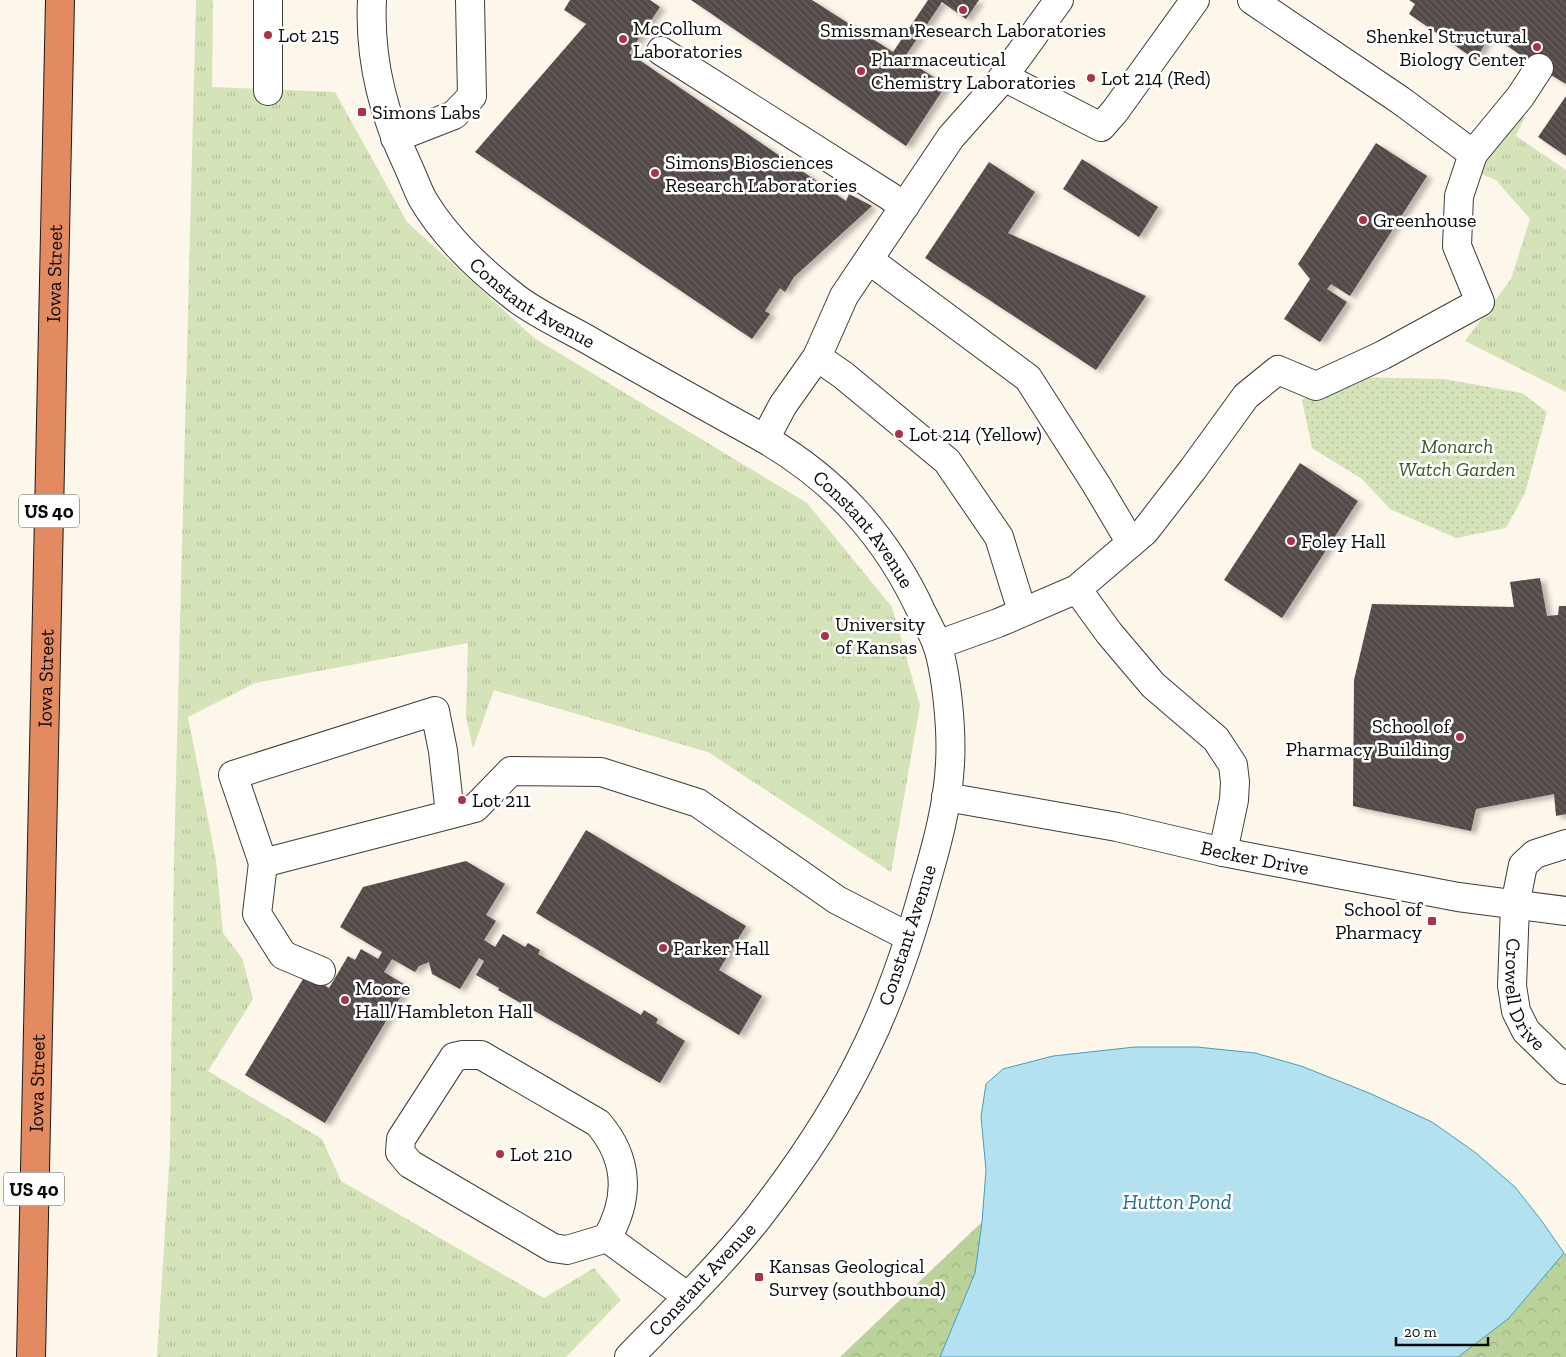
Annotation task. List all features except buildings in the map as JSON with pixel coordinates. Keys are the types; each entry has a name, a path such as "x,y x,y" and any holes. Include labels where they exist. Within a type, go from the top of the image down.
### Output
{"highway":[{"name":"Iowa Street","path":"31,1357 60,0"}],"street":[{"path":"268,0 268,91"},
{"name":"Constant Avenue","path":"372,0 371,15 374,56 379,90 395,138 423,199 450,236 479,267 520,301 765,439 808,467 836,491 869,525 895,562 937,645 945,681 950,729 950,764 946,797 935,850 909,938 868,1046 799,1164 755,1222 688,1296 629,1357"},
{"path":"395,138 454,115 472,96 470,0"},
{"path":"765,439 783,405 817,357 844,296 951,137 1004,77 1059,0"},
{"path":"1004,77 1101,127 1115,111 1195,0"},
{"path":"1252,0 1400,100 1473,154"},
{"path":"661,51 905,206"},
{"path":"937,645 1076,589 1145,531 1246,396 1278,370 1316,386 1391,350 1480,302 1457,246 1459,196 1473,154 1520,97 1539,68"},
{"path":"869,260 1028,378 1096,484 1131,543"},
{"path":"817,357 843,375 947,461 999,537 1022,611"},
{"path":"1076,589 1109,633 1153,686 1216,739 1233,766 1235,782 1234,800 1223,852"},
{"path":"321,971 283,955 257,914 263,863 233,775 435,711 443,751 450,814"},
{"path":"263,863 475,808 511,771 601,772 698,803 837,900 909,938"},
{"name":"Becker Drive","path":"946,797 1117,827 1223,852 1383,883 1515,905 1566,911"},
{"name":"Crowell Drive","path":"1566,844 1536,854 1523,865 1515,905 1512,986 1516,1011 1526,1031 1566,1070"},
{"path":"481,1054 598,1124 607,1134 619,1155 624,1183 622,1208 607,1238 567,1250 553,1248 410,1164 400,1152 401,1139 454,1057 481,1054"},
{"path":"607,1238 688,1296"}],"green space":[{"path":"196,0 213,0 212,87 335,92 407,222 534,338 807,503 892,607 920,705 891,872 708,752 494,690 473,748 466,717 468,643 255,683 188,717 216,860 223,933 242,958 253,999 208,1071 322,1139 341,1181 544,1298 594,1268 621,1300 566,1357 157,1357 170,1151 174,858"},
{"path":"1515,101 1525,117 1516,136 1566,170 1566,392 1465,341 1511,279 1530,219 1496,180 1474,171"},
{"name":"Monarch Watch Garden","path":"1346,377 1444,379 1522,393 1547,412 1525,493 1506,528 1456,538 1390,509 1362,479 1312,448 1302,400"},
{"path":"982,1222 975,1273 940,1357 840,1357"},
{"path":"1564,1253 1566,1254 1566,1357 1458,1357 1508,1319"}],"water":[{"name":"Hutton Pond","path":"1135,1047 1197,1047 1255,1053 1301,1066 1369,1093 1432,1122 1476,1153 1515,1187 1564,1253 1508,1319 1458,1357 940,1357 975,1273 982,1222 986,1170 981,1117 986,1084 1003,1069 1053,1056"}],"place":[{"name":"Smissman Research Laboratories","path":"963,10"},
{"name":"Lot 215","path":"268,35"},
{"name":"McCollum Laboratories","path":"623,39"},
{"name":"Shenkel Structural Biology Center","path":"1537,47"},
{"name":"Pharmaceutical Chemistry Laboratories","path":"861,71"},
{"name":"Lot 214 (Red)","path":"1091,78"},
{"name":"Simons Labs","path":"362,112"},
{"name":"Simons Biosciences Research Laboratories","path":"655,173"},
{"name":"Greenhouse","path":"1363,220"},
{"name":"Lot 214 (Yellow)","path":"899,434"},
{"name":"Foley Hall","path":"1291,541"},
{"name":"University of Kansas","path":"825,636"},
{"name":"School of Pharmacy Building","path":"1460,737"},
{"name":"Lot 211","path":"462,800"},
{"name":"School of Pharmacy","path":"1432,921"},
{"name":"Parker Hall","path":"663,948"},
{"name":"Moore Hall/Hambleton Hall","path":"345,1000"},
{"name":"Lot 210","path":"500,1154"},
{"name":"Kansas Geological Survey (southbound)","path":"759,1277"}]}
